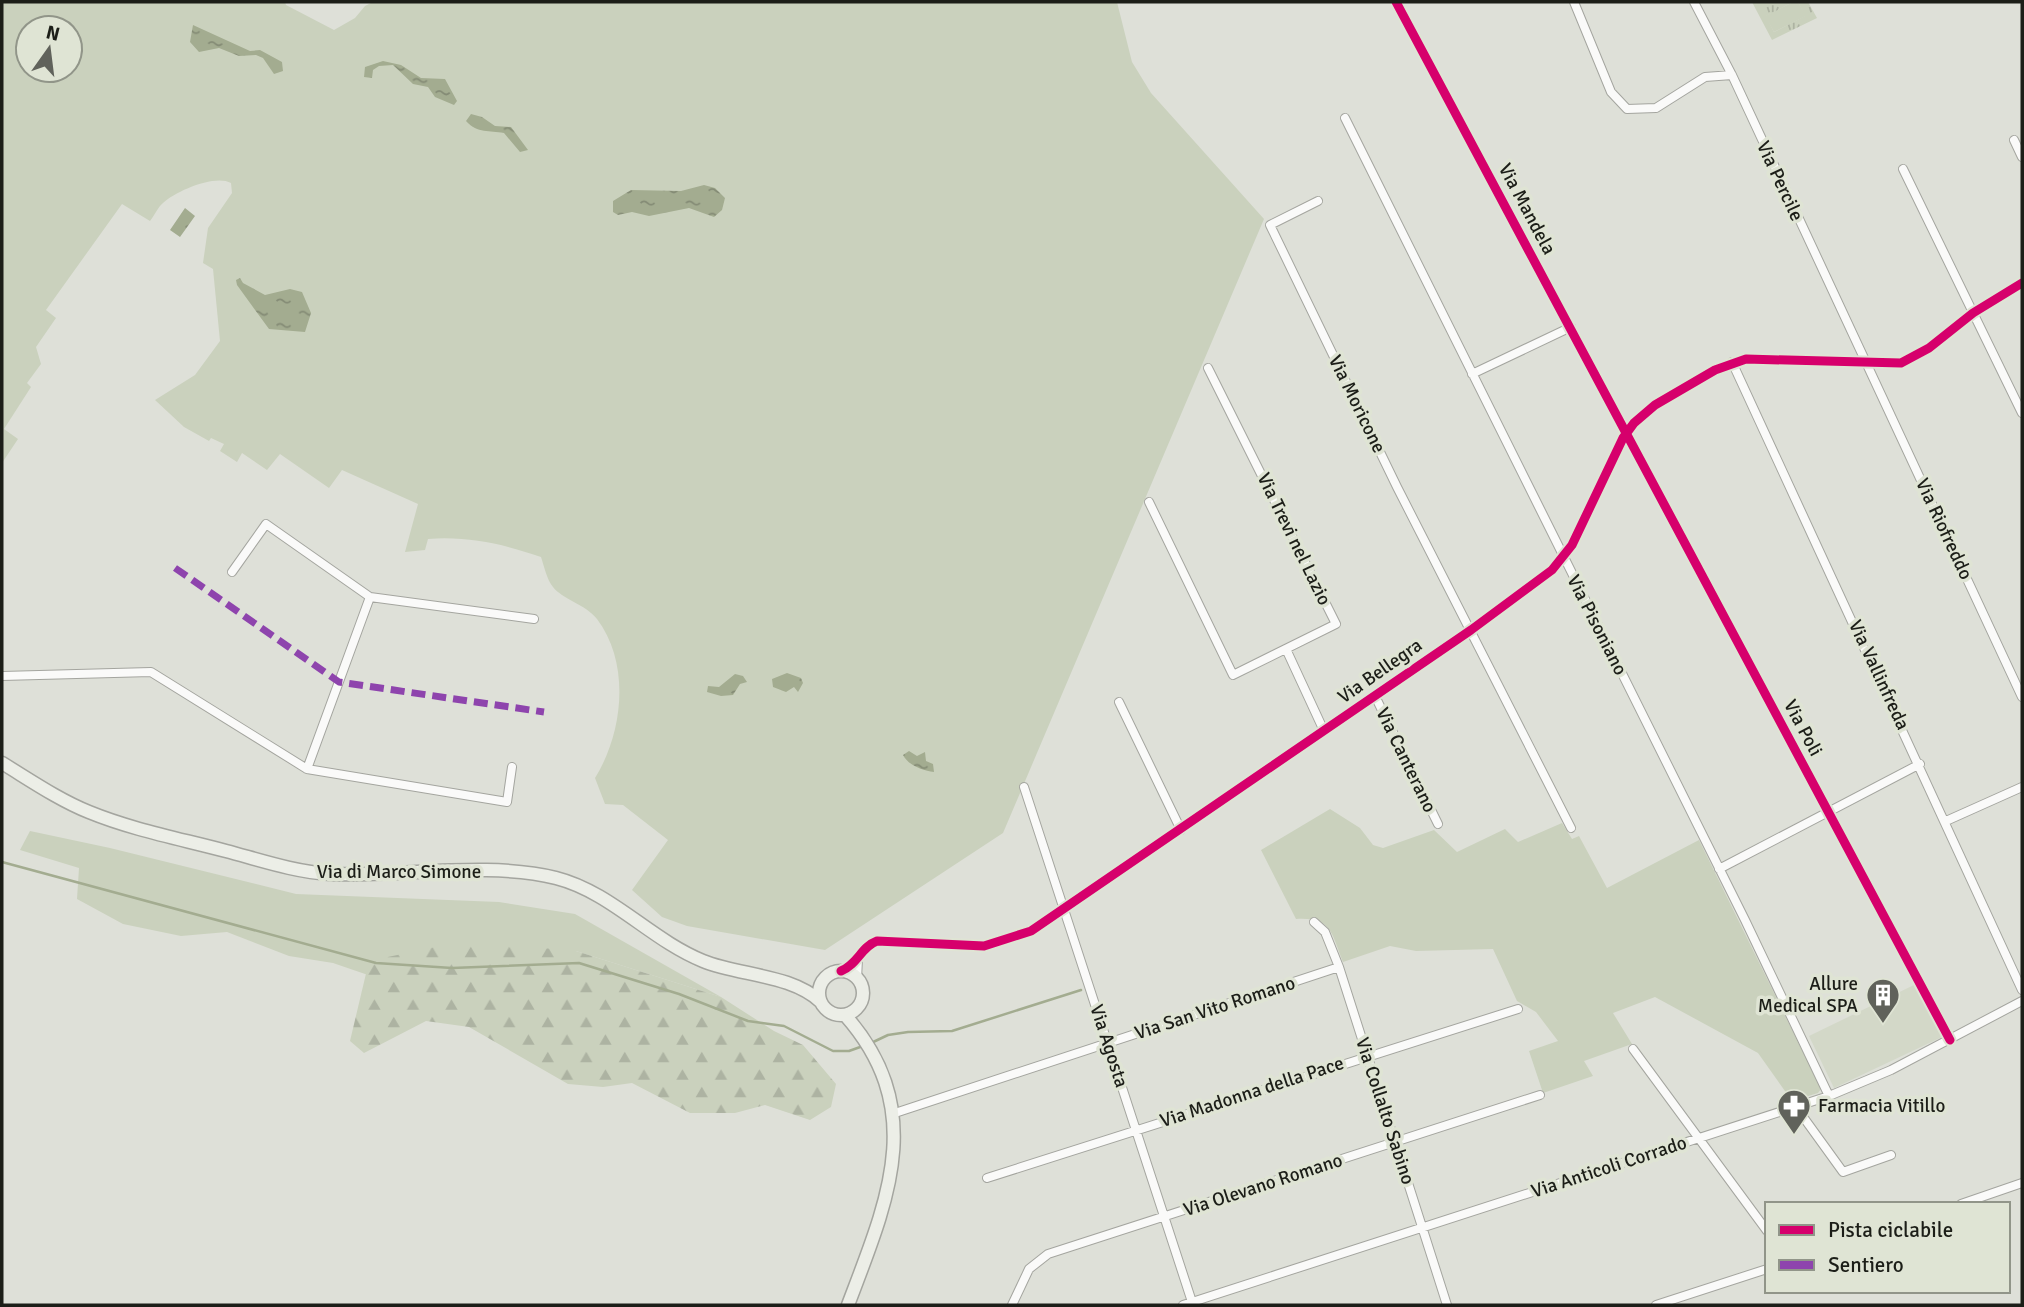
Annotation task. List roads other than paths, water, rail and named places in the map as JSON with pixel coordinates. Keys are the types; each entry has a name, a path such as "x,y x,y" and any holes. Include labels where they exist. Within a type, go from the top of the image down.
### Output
{"street":[{"name":"Via Mandela","path":"1396,2 1626,432"},
{"path":"1574,2 1611,92 1627,109 1656,108 1708,76 1732,75"},
{"name":"Via Percile","path":"1694,2 1732,75 1864,362"},
{"name":"Via Pisoniano","path":"1345,118 1829,1096"},
{"path":"2014,140 2022,157"},
{"path":"1903,169 2022,413"},
{"name":"Via Moricone","path":"1318,201 1270,225 1471,630"},
{"name":"Via Bellegra","path":"841,971 852,966 871,944 884,940 961,946 997,944 1024,934 1064,911 1471,630 1564,558 1626,432 1661,401 1732,362 1755,358 1889,364 1907,361 1934,345 1973,313 2022,283"},
{"path":"1472,374 1570,327"},
{"name":"Via Vallinfreda","path":"1732,362 1920,764 2022,990"},
{"name":"Via Riofreddo","path":"1864,362 2022,697"},
{"name":"Via Trevi nel Lazio","path":"1149,502 1233,675 1336,624 1208,368"},
{"name":"Via Poli","path":"1626,432 1950,1040"},
{"path":"232,572 267,524 370,597 534,619"},
{"path":"307,769 370,597"},
{"path":"1471,630 1571,828"},
{"path":"1286,649 1324,731"},
{"path":"2,676 150,672 290,761 307,769 507,802 512,767"},
{"name":"Via Canterano","path":"1375,696 1438,824"},
{"path":"1119,702 1181,830"},
{"name":"Via di Marco Simone","path":"2,763 73,805 106,819 305,871 363,874 495,872 556,878 591,891 656,937 689,955 723,969 790,984 804,989 821,1002"},
{"path":"1719,869 1920,764"},
{"name":"Via Agosta","path":"1024,787 1137,1130 1189,1304"},
{"path":"1946,821 2022,787"},
{"name":"Via Collalto Sabino","path":"1314,922 1325,932 1339,967 1447,1305"},
{"path":"848,1305 886,1200 894,1163 892,1114 865,1037 861,1002 863,990 857,979 859,957"},
{"name":"Via San Vito Romano","path":"892,1114 1339,967"},
{"path":"857,979 841,971 827,976 820,988 821,1002 831,1013 845,1015 855,1010 861,1002"},
{"name":"Via di Marco Simone","path":"790,984 806,984 827,976"},
{"name":"Via Anticoli Corrado","path":"1189,1304 1829,1096 1950,1040 2022,1002"},
{"name":"Via Madonna della Pace","path":"987,1178 1366,1055 1518,1009"},
{"path":"845,1015 865,1037"},
{"path":"1633,1049 1701,1137 1765,1228"},
{"name":"Via Olevano Romano","path":"1012,1305 1029,1269 1041,1257 1541,1095"},
{"path":"1796,1107 1843,1172 1891,1155"},
{"path":"1967,1202 2022,1183"},
{"path":"1656,1305 1765,1270"}],"water":[{"path":"193,25 250,51 260,50 282,62 283,71 274,74 263,58 256,55 239,56 219,48 199,52 190,42"},
{"path":"383,61 401,65 421,78 445,79 457,101 454,105 435,97 428,87 413,84 393,65 379,66 373,70 372,78 364,77 365,67"},
{"path":"471,114 482,117 495,126 511,127 528,150 520,152 504,133 475,128 466,121"},
{"path":"704,185 715,188 725,198 722,210 714,217 689,208 649,216 632,212 618,215 613,212 613,201 631,190 681,191"},
{"path":"185,208 195,216 180,237 170,230"},
{"path":"240,278 243,283 265,295 290,289 302,292 311,313 305,332 269,329 237,285 236,280"},
{"path":"787,673 801,678 803,683 798,692 794,687 786,692 773,687 772,679"},
{"path":"735,674 743,676 747,682 740,684 733,695 721,696 707,692 708,686 719,687"},
{"path":"909,751 917,756 925,752 926,761 933,764 934,772 912,765 903,755"}],"waterway":[{"path":"2,862 376,963 452,968 579,963 679,994 748,1021 784,1026 833,1051 849,1051 863,1046"},
{"path":"869,1044 888,1035 952,1031 1081,990"}],"place":[{"name":"Allure Medical SPA","path":"1883,1025"},
{"name":"Farmacia Vitillo","path":"1794,1136"}]}
